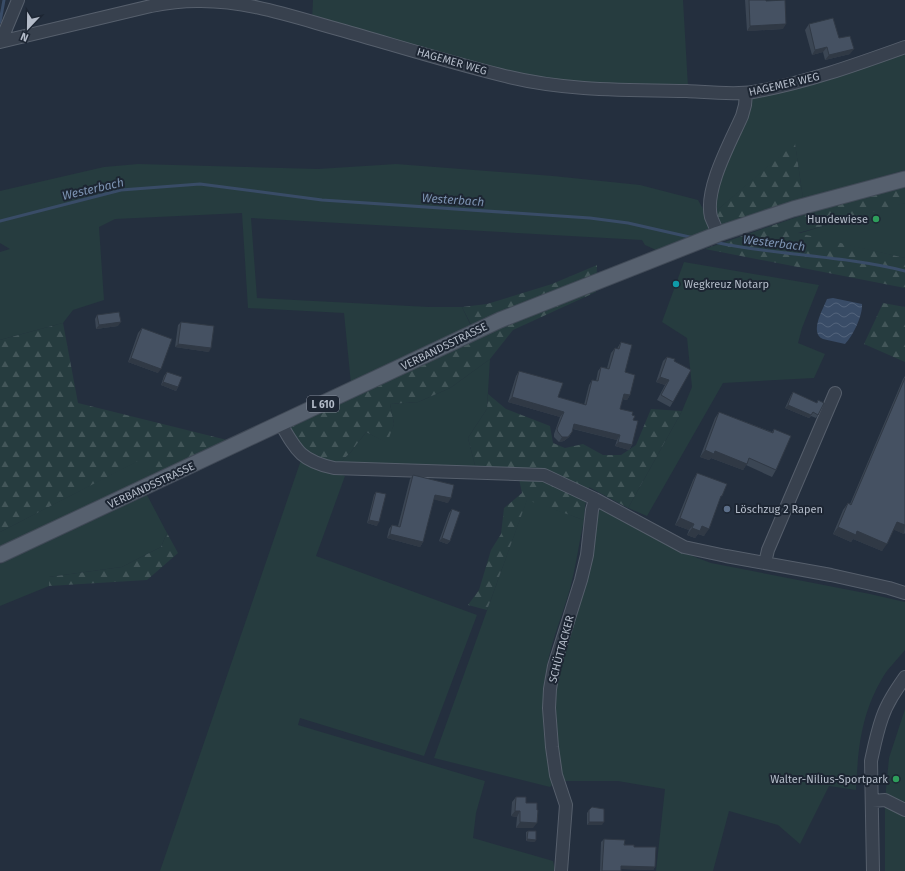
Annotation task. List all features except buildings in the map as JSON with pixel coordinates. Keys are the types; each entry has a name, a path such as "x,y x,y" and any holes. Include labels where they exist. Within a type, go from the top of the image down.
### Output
{"main road":[{"name":"VERBANDSSTRASSE","path":"0,556 500,320 708,238 793,209 905,179"}],"street":[{"path":"1,42 18,0"},
{"name":"HAGEMER WEG","path":"1,42 151,6 174,2 218,2 242,5 282,14 503,76 545,84 610,90 746,93 804,81 905,47"},
{"path":"708,238 711,216 710,198 713,184 742,116 746,93"},
{"path":"765,563 768,550 835,393"},
{"path":"281,424 296,450 305,457 325,466 334,468 544,475 595,499 684,546 726,556 860,581 905,593"},
{"name":"SCHÜTTACKER","path":"561,871 566,805 556,775 552,747 550,689 558,652 586,561 592,510 595,499"},
{"path":"873,871 872,761 882,717 891,698 905,677"},
{"path":"872,801 885,800 905,810"}],"green space":[{"path":"313,0 683,0 688,87 545,80 312,21"},
{"path":"905,54 905,170 803,199 795,144 714,213 714,197 749,97 826,81"},
{"path":"795,143 803,199 723,226 714,213"},
{"path":"138,164 318,169 396,164 553,176 640,185 698,200 706,214 710,230 656,250 645,245 642,240 251,218 257,298 429,307 462,307 472,328 351,384 344,313 248,308 242,213 115,219 99,227 104,300 73,310 63,323 0,340 0,252 10,249 0,243 0,191 104,167"},
{"path":"905,186 905,203 798,233 905,258 905,288 705,249 829,207"},
{"name":"Hundewiese","path":"905,203 905,258 797,234 895,205"},
{"path":"684,262 819,285 802,328 798,343 825,354 814,378 723,383 647,516 628,508 682,411 692,387 687,338 662,322"},
{"path":"597,265 596,292 513,330 490,359 450,388 418,402 390,404 394,424 387,443 366,432 350,453 334,468 308,455 287,429 478,338 462,307 487,304 552,284"},
{"path":"883,303 905,307 905,362 864,344"},
{"path":"63,323 78,403 231,441 153,477 140,460 0,532 0,340"},
{"path":"490,359 487,409 468,438 476,469 334,468 350,453 366,432 386,442 394,424 390,404 418,402 450,388"},
{"path":"488,394 506,409 550,426 553,443 565,448 583,444 603,455 621,455 636,445 651,409 682,411 628,508 589,487 584,520 527,500 487,610 468,605 479,590 491,550 501,534 504,508 522,493 519,479 476,469 468,438 487,409"},
{"path":"141,459 153,477 0,549 0,532"},
{"path":"301,460 345,476 316,556 477,615 424,756 300,718 298,725 485,781 476,813 473,838 553,861 555,871 160,871"},
{"path":"147,495 167,533 161,547 122,567 49,577 49,586 0,606 0,564"},
{"path":"527,499 584,520 570,589 553,643 545,676 543,723 546,755 552,785 550,787 434,758"},
{"path":"604,509 670,545 711,563 905,602 905,650 883,677 865,718 858,760 856,790 829,786 800,844 778,825 729,811 713,871 656,871 665,789 618,781 563,781 558,751 554,704 558,672 597,514 600,510"},
{"path":"167,533 178,553 147,580 49,586 49,577 122,567 161,547"},
{"name":"Walter-Nilius-Sportpark","path":"905,709 905,871 885,871 885,800 889,758"}],"water":[{"path":"833,298 862,304 861,314 857,325 845,344 823,339 817,332 818,320 827,299"}],"waterway":[{"path":"0,22 4,0"},
{"name":"Westerbach","path":"0,221 121,190 200,184 322,200 590,218 628,223 694,238"},
{"name":"Westerbach","path":"714,242 738,247 833,258 905,271"}],"place":[{"name":"Hundewiese","path":"876,219"},
{"name":"Wegkreuz Notarp","path":"676,284"},
{"name":"Löschzug 2 Rapen","path":"727,509"},
{"name":"Walter-Nilius-Sportpark","path":"896,779"}]}
